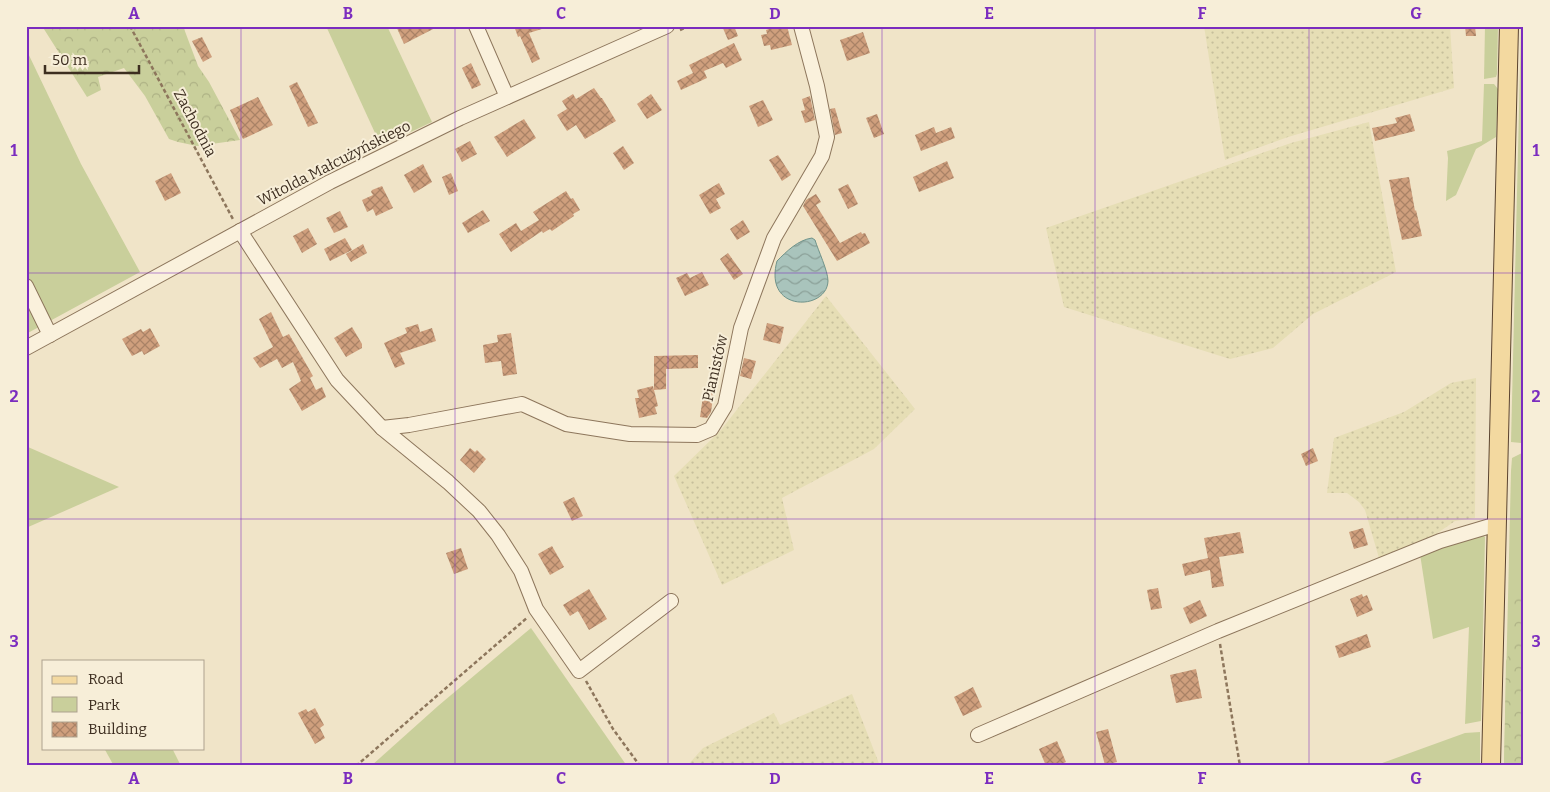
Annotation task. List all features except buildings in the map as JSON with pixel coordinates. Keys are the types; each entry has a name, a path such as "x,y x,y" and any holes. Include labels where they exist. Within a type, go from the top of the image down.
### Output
{"main road":[{"path":"1491,766 1509,26"}],"street":[{"path":"476,26 507,97"},
{"name":"Witolda Małcużyńskiego","path":"26,348 339,178 507,97 667,26"},
{"name":"Pianistów","path":"382,428 409,425 522,404 566,424 630,434 697,435 711,429 725,406 741,328 774,238 822,156 827,137 817,86 801,26"},
{"path":"240,231 337,380 382,428 448,482 479,511 498,534 521,571 536,609 579,671 672,601"},
{"path":"26,286 50,335"},
{"path":"978,735 1218,631 1440,540 1497,524"}],"path":[{"name":"Zachodnia","path":"130,26 240,231"},
{"path":"356,766 536,609"},
{"path":"1218,631 1240,766"},
{"path":"579,671 613,730 640,766"}],"shaded area":[{"path":"1204,26 1450,26 1454,88 1288,137 1225,160"},
{"path":"1369,122 1396,272 1313,314 1273,348 1230,359 1064,307 1046,228 1291,143"},
{"path":"826,296 915,409 874,449 782,498 794,550 722,585 674,476 721,430"},
{"path":"1476,378 1475,518 1455,521 1426,541 1379,558 1365,510 1359,502 1347,493 1327,493 1334,438 1404,412 1451,383"},
{"path":"852,694 880,766 687,766 703,748 774,713 780,725"}],"green space":[{"path":"42,26 183,26 198,66 209,82 240,140 197,146 169,139 145,96 124,68 98,77 101,90 87,97"},
{"path":"326,26 387,26 432,122 381,146"},
{"path":"1485,26 1498,26 1497,74 1496,77 1484,79"},
{"path":"1521,26 1524,26 1524,423 1521,443 1511,442"},
{"path":"26,49 81,164 140,272 26,334"},
{"path":"1484,84 1494,84 1498,89 1496,137 1476,149 1456,195 1446,201 1447,151 1482,141"},
{"path":"28,447 119,487 26,528 26,448"},
{"path":"1524,452 1524,766 1504,766 1511,471 1512,458"},
{"path":"1481,534 1485,537 1481,721 1465,724 1469,627 1433,639 1420,554"},
{"path":"1524,586 1524,766 1504,766 1506,661 1513,645 1514,592"},
{"path":"531,628 627,766 371,766 438,706"},
{"path":"1480,732 1480,766 1374,766 1465,733"},
{"path":"105,750 173,750 181,766 114,766"}],"water":[{"path":"812,238 815,240 825,266 828,281 825,291 818,298 808,302 797,302 787,298 779,290 775,278 777,261 797,244"}]}
